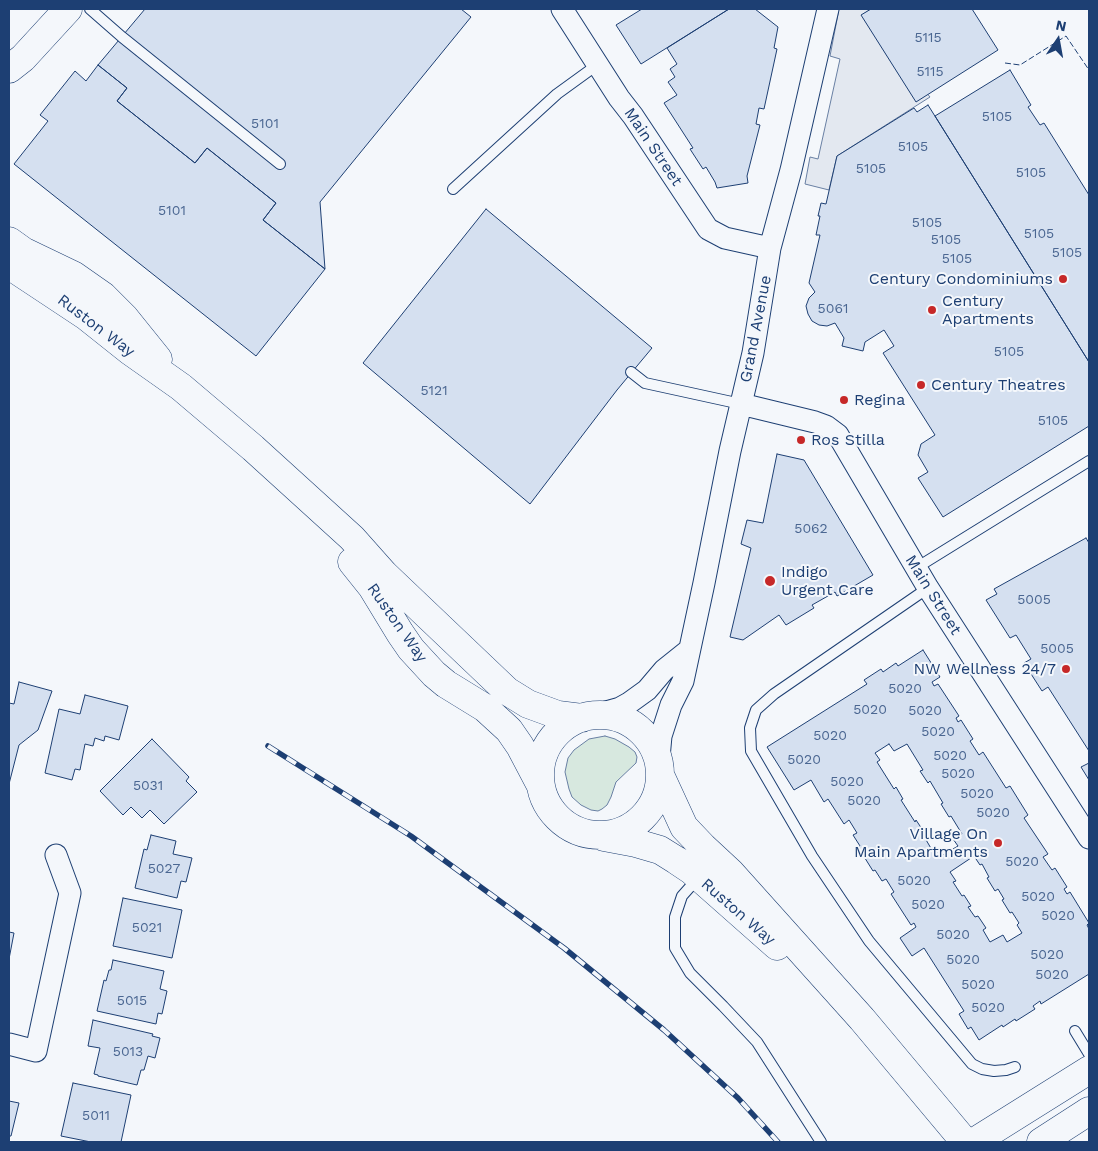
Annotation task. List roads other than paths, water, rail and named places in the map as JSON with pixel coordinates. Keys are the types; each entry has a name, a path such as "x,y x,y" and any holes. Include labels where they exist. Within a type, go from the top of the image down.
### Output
{"main road":[{"path":"9,82 16,63 68,9"},
{"name":"Ruston Way","path":"9,241 23,251 73,275 102,296 125,318 182,388"},
{"name":"Ruston Way","path":"9,265 86,316 130,351 182,388 253,448 352,538 384,574 507,691 528,704 558,715 588,716"},
{"name":"Ruston Way","path":"302,494 372,587 411,649 446,684 485,708 509,730 520,746 540,784"},
{"path":"588,716 612,716 627,721 641,730 652,743 660,768 659,791 654,804 646,815 636,824 611,835 598,836 582,833 566,825 554,814 545,800 540,784 542,760 552,738 560,729 588,716"},
{"name":"Ruston Way","path":"660,768 684,827 731,873 862,1019 965,1142"},
{"name":"Ruston Way","path":"598,836 636,843 660,850 676,860 862,1019"},
{"path":"974,1142 1089,1070"},
{"path":"1042,1142 1089,1111"}],"street":[{"name":"Main Street","path":"562,9 708,229 725,238 770,248"},
{"name":"Grand Avenue","path":"660,768 661,736 671,706 683,681 730,451 753,353 770,248 828,9"},
{"name":"Main Street","path":"741,404 815,422 826,426 838,435 928,588 1089,838"},
{"path":"588,716 620,708 629,703 647,690 664,670 689,650"},
{"path":"9,1044 36,1051 70,893 56,855"}],"lane":[{"path":"90,9 280,164"},
{"path":"453,189 557,94 598,65"},
{"path":"631,372 645,383 741,404"},
{"path":"916,568 1089,461"},
{"path":"928,588 774,694 756,710 750,728 750,750 812,856 869,941 972,1064 982,1069 994,1071 1015,1067"},
{"path":"699,878 682,896 675,917 676,948 690,973 757,1042 821,1142"},
{"path":"1075,1031 1089,1054"}],"railway":[{"path":"268,746 411,836 564,948 664,1030 738,1098 778,1142"}],"place":[{"name":"Century Condominiums","path":"1063,279"},
{"name":"Century Apartments","path":"932,310"},
{"name":"Century Theatres","path":"921,385"},
{"name":"Regina","path":"844,400"},
{"name":"Ros Stilla","path":"801,440"},
{"name":"Indigo Urgent Care","path":"770,581"},
{"name":"NW Wellness 24/7","path":"1066,669"},
{"name":"Village On Main Apartments","path":"998,843"}]}
